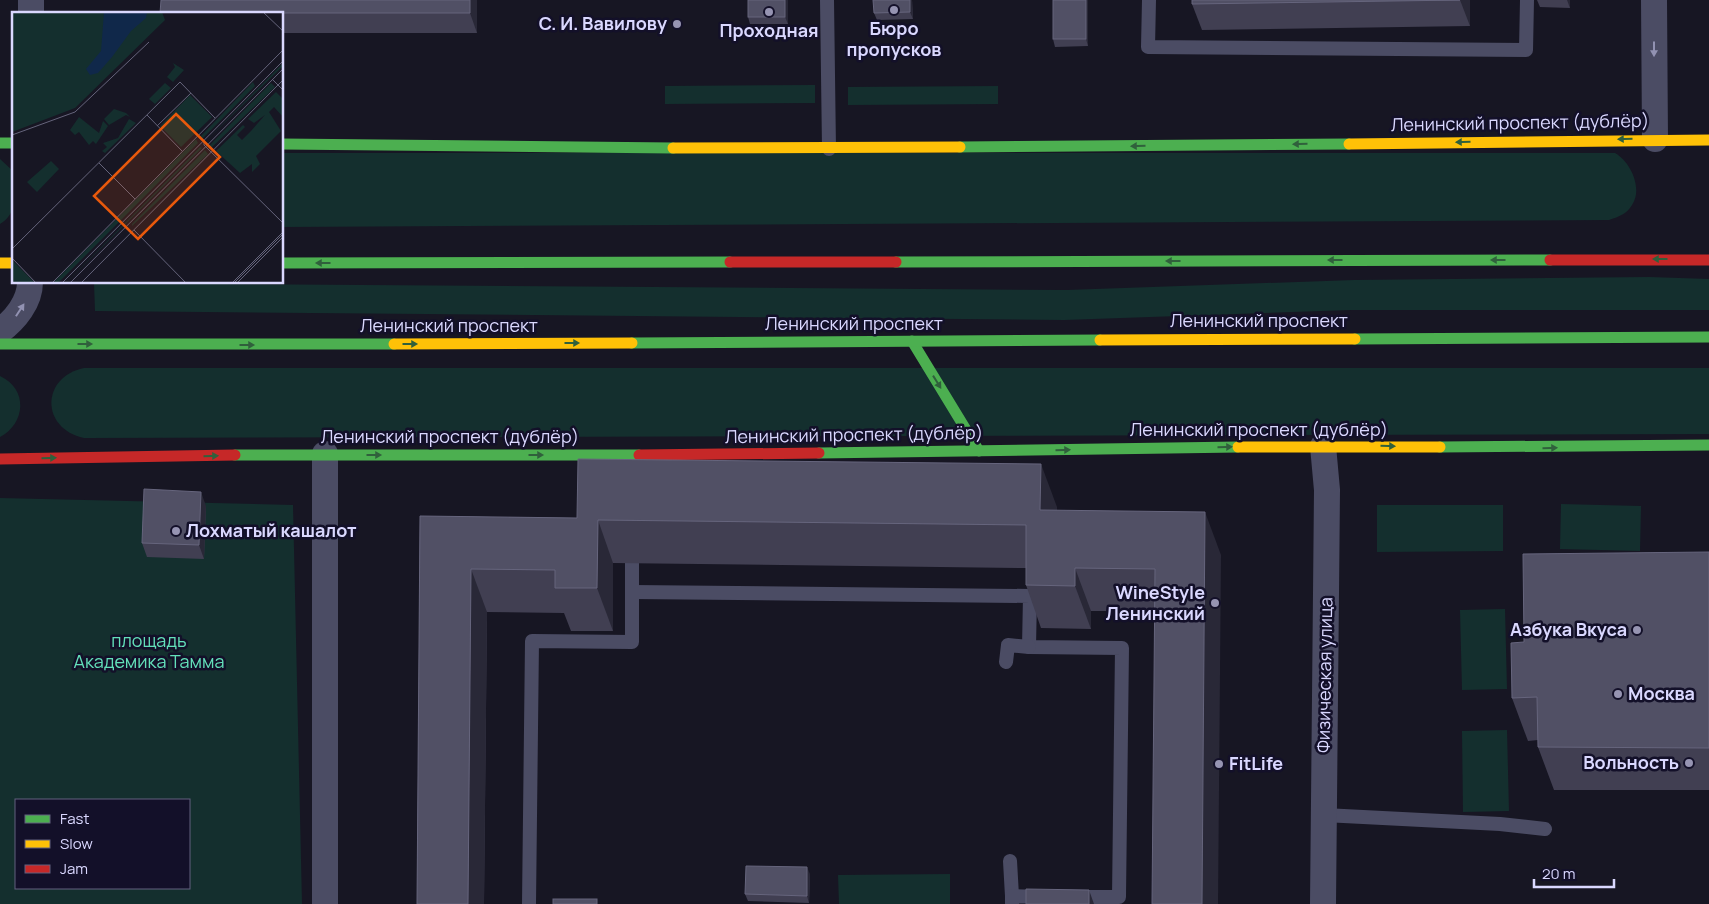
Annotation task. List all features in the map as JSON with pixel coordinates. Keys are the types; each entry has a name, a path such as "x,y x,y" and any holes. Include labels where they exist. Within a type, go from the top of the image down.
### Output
{"street":[{"path":"1654,0 1655,139"},
{"name":"Ленинский проспект (дублёр)","path":"284,144 829,149 1655,139 1709,140"},
{"path":"284,263 1709,260"},
{"path":"0,331 10,324 23,306 29,284"},
{"name":"Ленинский проспект","path":"0,344 180,345 1709,337"},
{"path":"912,341 979,451"},
{"name":"Ленинский проспект (дублёр)","path":"0,459 324,454 633,455 1323,446 1520,448 1709,445"},
{"name":"Физическая улица","path":"1323,446 1327,490 1323,904"},
{"path":"324,454 325,904"}],"lane":[{"path":"827,0 829,149"},
{"path":"1148,0 1148,47 1526,50 1527,0"},
{"path":"1031,450 1031,468"},
{"path":"633,455 633,472"},
{"path":"530,904 532,641 632,642 632,563"},
{"path":"1029,647 1030,577"},
{"path":"632,592 1030,596"},
{"path":"1006,662 1008,645 1122,648 1119,898 1012,900 1010,861"},
{"path":"1324,815 1545,828"}],"green space":[{"path":"815,85 815,103 665,104 665,86"},
{"path":"998,86 998,104 848,105 848,87"},
{"path":"284,153 1615,153 1626,163 1634,176 1636,191 1635,199 1628,211 1609,220 284,227"},
{"path":"0,159 12,170 12,210 0,224"},
{"path":"1649,277 1709,279 1709,310 1351,310 1064,320 95,311 94,284 1067,290 1354,280"},
{"path":"84,368 1709,368 1709,434 84,438 70,432 59,424 53,414 51,403 54,391 60,381 70,373"},
{"path":"0,376 15,389 19,397 20,406 19,415 15,423 9,431 0,437"},
{"name":"площадь Академика Тамма","path":"0,498 293,505 302,904 0,904"},
{"path":"1561,504 1641,506 1640,551 1560,549"},
{"path":"1377,505 1503,505 1503,551 1377,552"},
{"path":"1505,609 1507,689 1462,690 1460,610"},
{"path":"1507,730 1509,811 1463,812 1462,731"},
{"path":"950,874 950,904 839,904 838,875"}],"building":[{"path":"161,0 470,0 470,13 160,12"},
{"name":"Проходная","path":"748,0 785,0 785,17 748,17"},
{"name":"Бюро пропусков","path":"873,0 910,0 910,12 874,13"},
{"path":"1053,0 1086,0 1086,39 1053,39"},
{"path":"1192,0 1460,0 1192,4"},
{"path":"578,459 1041,464 1040,510 1205,512 1202,904 1152,904 1155,569 1075,568 1075,586 1026,585 1026,525 598,520 597,588 555,588 555,570 471,569 468,904 417,904 420,516 577,518"},
{"name":"Лохматый кашалот","path":"144,489 201,492 199,545 142,543"},
{"name":"Москва","path":"1709,552 1709,748 1538,747 1537,697 1512,698 1511,643 1524,642 1523,554"},
{"path":"746,866 807,867 807,896 745,894"},
{"path":"1026,889 1089,890 1089,904 1026,904"},
{"path":"553,899 597,899 597,904 553,904"}],"traffic: fast":[{"path":"0,143 12,143"},
{"path":"284,144 673,148"},
{"path":"960,147 1349,144"},
{"path":"896,262 1550,260"},
{"path":"284,263 730,262"},
{"path":"1355,339 1709,337"},
{"path":"632,343 1100,340"},
{"path":"912,341 979,451"},
{"path":"0,344 394,344"},
{"path":"1440,447 1709,445"},
{"path":"819,453 1238,447"},
{"path":"235,455 639,455"}],"traffic: slow":[{"path":"1349,144 1709,140"},
{"path":"673,148 960,147"},
{"path":"0,263 12,263"},
{"path":"1100,340 1355,339"},
{"path":"394,344 632,343"},
{"path":"1238,447 1440,447"}],"traffic: jam":[{"path":"1550,260 1709,260"},
{"path":"730,262 896,262"},
{"path":"639,455 819,453"},
{"path":"0,459 235,455"}],"place":[{"name":"Бюро пропусков","path":"894,10"},
{"name":"Проходная","path":"769,12"},
{"name":"С. И. Вавилову","path":"677,24"},
{"name":"Лохматый кашалот","path":"176,531"},
{"name":"WineStyle Ленинский","path":"1215,603"},
{"name":"Азбука Вкуса","path":"1637,630"},
{"name":"Москва","path":"1618,694"},
{"name":"Вольность","path":"1689,763"},
{"name":"FitLife","path":"1219,764"}]}
